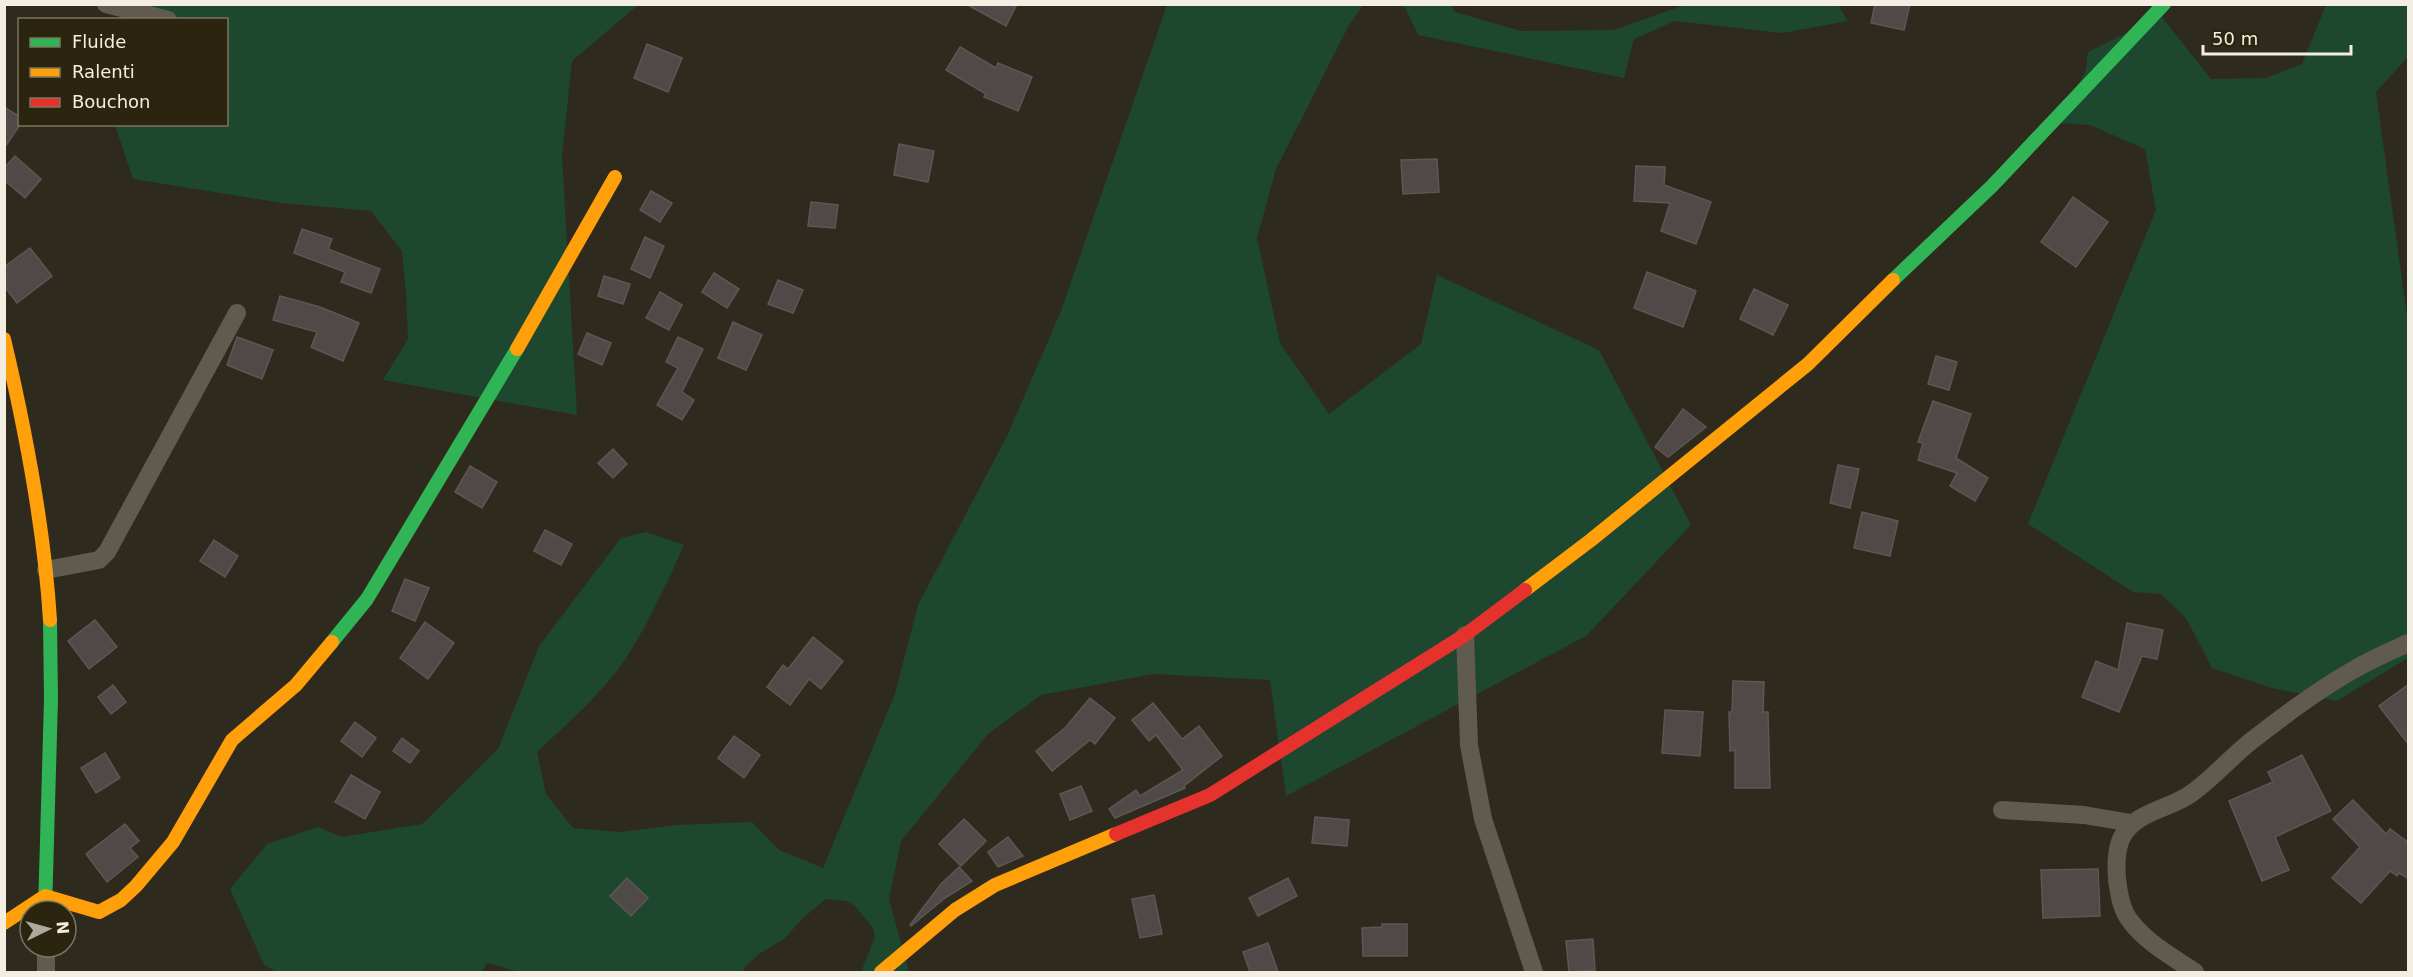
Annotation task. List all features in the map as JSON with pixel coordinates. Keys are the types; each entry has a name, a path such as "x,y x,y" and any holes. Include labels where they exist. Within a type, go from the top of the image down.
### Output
{"street":[{"path":"106,4 160,18"},
{"path":"881,972 977,895 995,885 1210,795 1465,635 1592,540 1808,364 1867,304 1992,186 2164,4"},
{"path":"4,923 45,896 99,912 121,900 173,842 232,740 296,685 358,611 494,389 615,177"},
{"path":"46,570 99,560 107,552 237,313"},
{"path":"4,339 34,475 46,570 50,629 50,721 45,896"},
{"path":"1465,635 1469,745 1483,819 1534,972"},
{"path":"2195,972 2147,937 2131,922 2124,910 2119,895 2116,865 2121,840 2131,823 2147,814 2169,807 2192,794 2249,742 2303,703 2354,669 2409,643"},
{"path":"2002,810 2084,814 2131,823"}],"green space":[{"path":"1687,4 1838,5 1848,21 1783,33 1675,21 1634,39 1624,78 1418,35 1404,5 1451,5 1455,12 1521,31 1614,30"},
{"path":"126,5 638,5 572,61 562,156 577,415 383,380 408,339 406,295 402,251 371,211 282,203 133,179 115,126 228,126 228,18 122,18"},
{"path":"1167,5 1363,5 1348,27 1276,169 1257,238 1280,343 1329,414 1421,344 1437,275 1599,350 1691,525 1586,636 1286,796 1270,680 1153,674 1041,695 988,734 901,841 889,899 909,972 861,972 875,937 873,928 855,906 846,901 826,899 804,917 784,939 759,954 742,972 520,972 487,963 482,972 277,972 264,965 230,889 267,844 318,827 341,837 422,824 498,749 539,646 621,538 646,532 684,545 651,615 619,669 586,706 537,752 546,794 573,828 620,832 677,825 752,822 779,850 823,868 895,694 918,605 1008,434 1061,311"},
{"path":"2326,5 2408,5 2408,57 2376,92 2408,323 2408,658 2337,701 2272,688 2212,668 2186,618 2161,594 2133,592 2028,524 2156,210 2145,149 2090,125 2057,123 2086,70 2088,52 2161,16 2211,79 2266,78 2302,64"}],"building":[{"path":"966,4 1017,4 1006,26"},
{"path":"1875,4 1910,4 1904,30 1871,23"},
{"path":"647,44 682,58 668,92 634,78"},
{"path":"960,47 996,68 998,63 1032,77 1018,111 984,97 986,94 946,70"},
{"path":"4,107 18,116 19,126 4,148"},
{"path":"899,144 934,151 928,182 894,175"},
{"path":"15,156 41,179 25,198 4,180 4,168"},
{"path":"1437,159 1439,192 1403,194 1401,160"},
{"path":"1636,166 1665,167 1664,185 1711,202 1696,244 1661,231 1670,203 1634,201"},
{"path":"651,191 672,203 660,222 640,210"},
{"path":"2073,197 2108,222 2076,267 2041,242"},
{"path":"811,202 838,205 835,228 808,226"},
{"path":"302,229 332,239 328,249 380,269 371,293 341,282 345,272 294,253"},
{"path":"645,237 664,246 650,278 631,269"},
{"path":"30,248 52,276 17,303 4,286 4,267"},
{"path":"1647,272 1696,291 1683,327 1634,308"},
{"path":"714,273 739,289 727,308 702,292"},
{"path":"604,276 630,284 623,304 598,296"},
{"path":"778,280 803,290 793,313 768,304"},
{"path":"1754,289 1788,305 1773,335 1740,319"},
{"path":"660,292 682,305 669,330 646,318"},
{"path":"280,296 320,307 359,323 343,361 311,347 317,332 273,320"},
{"path":"733,322 762,335 746,370 718,358"},
{"path":"587,333 611,343 602,365 578,354"},
{"path":"237,337 273,350 262,379 227,365"},
{"path":"678,337 703,349 682,392 694,400 682,420 657,405 678,368 666,362"},
{"path":"1936,356 1957,362 1949,390 1928,384"},
{"path":"1933,401 1971,414 1956,458 1988,478 1975,501 1950,486 1957,473 1918,460 1923,443 1918,442"},
{"path":"1683,409 1706,427 1668,457 1655,447"},
{"path":"613,449 627,464 613,478 598,463"},
{"path":"1838,465 1859,469 1850,508 1830,503"},
{"path":"470,466 497,482 482,508 455,492"},
{"path":"1862,512 1898,521 1890,556 1854,548"},
{"path":"545,530 572,544 561,565 534,551"},
{"path":"214,540 238,556 225,577 200,561"},
{"path":"405,579 429,588 415,621 392,611"},
{"path":"95,620 117,647 89,669 68,641"},
{"path":"425,622 454,643 428,679 400,658"},
{"path":"2127,623 2163,630 2157,659 2142,656 2119,712 2082,697 2096,661 2118,670"},
{"path":"813,637 843,661 821,689 809,679 790,705 767,687 783,665 788,669"},
{"path":"1733,681 1764,682 1763,712 1768,712 1770,788 1735,788 1735,750 1730,751 1729,712 1732,712"},
{"path":"2409,684 2409,745 2379,706"},
{"path":"113,685 126,702 111,714 98,697"},
{"path":"1090,698 1115,718 1095,744 1090,740 1052,771 1036,751 1065,728"},
{"path":"1153,703 1182,739 1199,726 1222,756 1184,786 1185,788 1115,818 1109,809 1136,790 1140,796 1183,770 1156,735 1149,741 1132,720"},
{"path":"1665,710 1703,712 1700,756 1662,753"},
{"path":"355,722 376,738 362,757 341,741"},
{"path":"734,736 760,755 744,778 718,758"},
{"path":"402,738 419,751 410,763 393,751"},
{"path":"105,753 120,778 96,793 81,768"},
{"path":"2302,755 2331,811 2275,837 2289,870 2262,881 2229,801 2273,782 2268,772"},
{"path":"351,775 380,792 365,819 335,802"},
{"path":"1081,786 1092,811 1070,820 1060,794"},
{"path":"2353,800 2386,834 2390,829 2409,843 2409,879 2399,873 2397,876 2390,871 2361,903 2332,878 2360,847 2333,819"},
{"path":"1315,817 1349,820 1347,846 1312,843"},
{"path":"964,819 986,841 961,866 939,844"},
{"path":"125,824 139,841 130,848 138,857 107,882 86,854"},
{"path":"1008,837 1023,856 998,867 988,852"},
{"path":"959,867 972,881 945,898 911,926 941,884"},
{"path":"2098,869 2100,916 2043,918 2041,870"},
{"path":"627,878 648,898 631,916 610,896"},
{"path":"1288,878 1297,896 1258,916 1249,898"},
{"path":"1154,895 1162,934 1140,938 1132,899"},
{"path":"1382,924 1407,924 1407,956 1363,956 1362,928 1382,927"},
{"path":"1593,939 1595,970 1569,972 1566,941"},
{"path":"1268,943 1278,972 1250,972 1243,952"}],"traffic: fast":[{"path":"1893,280 1992,186 2164,4"},
{"path":"332,642 367,599 517,349"},
{"path":"45,899 51,699 50,620"}],"traffic: slow":[{"path":"517,349 615,177"},
{"path":"1525,590 1591,540 1808,364 1893,280"},
{"path":"4,339 33,479 50,620"},
{"path":"4,923 45,896 99,912 121,900 136,886 173,842 232,740 296,685 332,642"},
{"path":"881,972 955,910 995,885 1116,834"}],"traffic: jam":[{"path":"1116,834 1210,795 1465,635 1525,590"}]}
